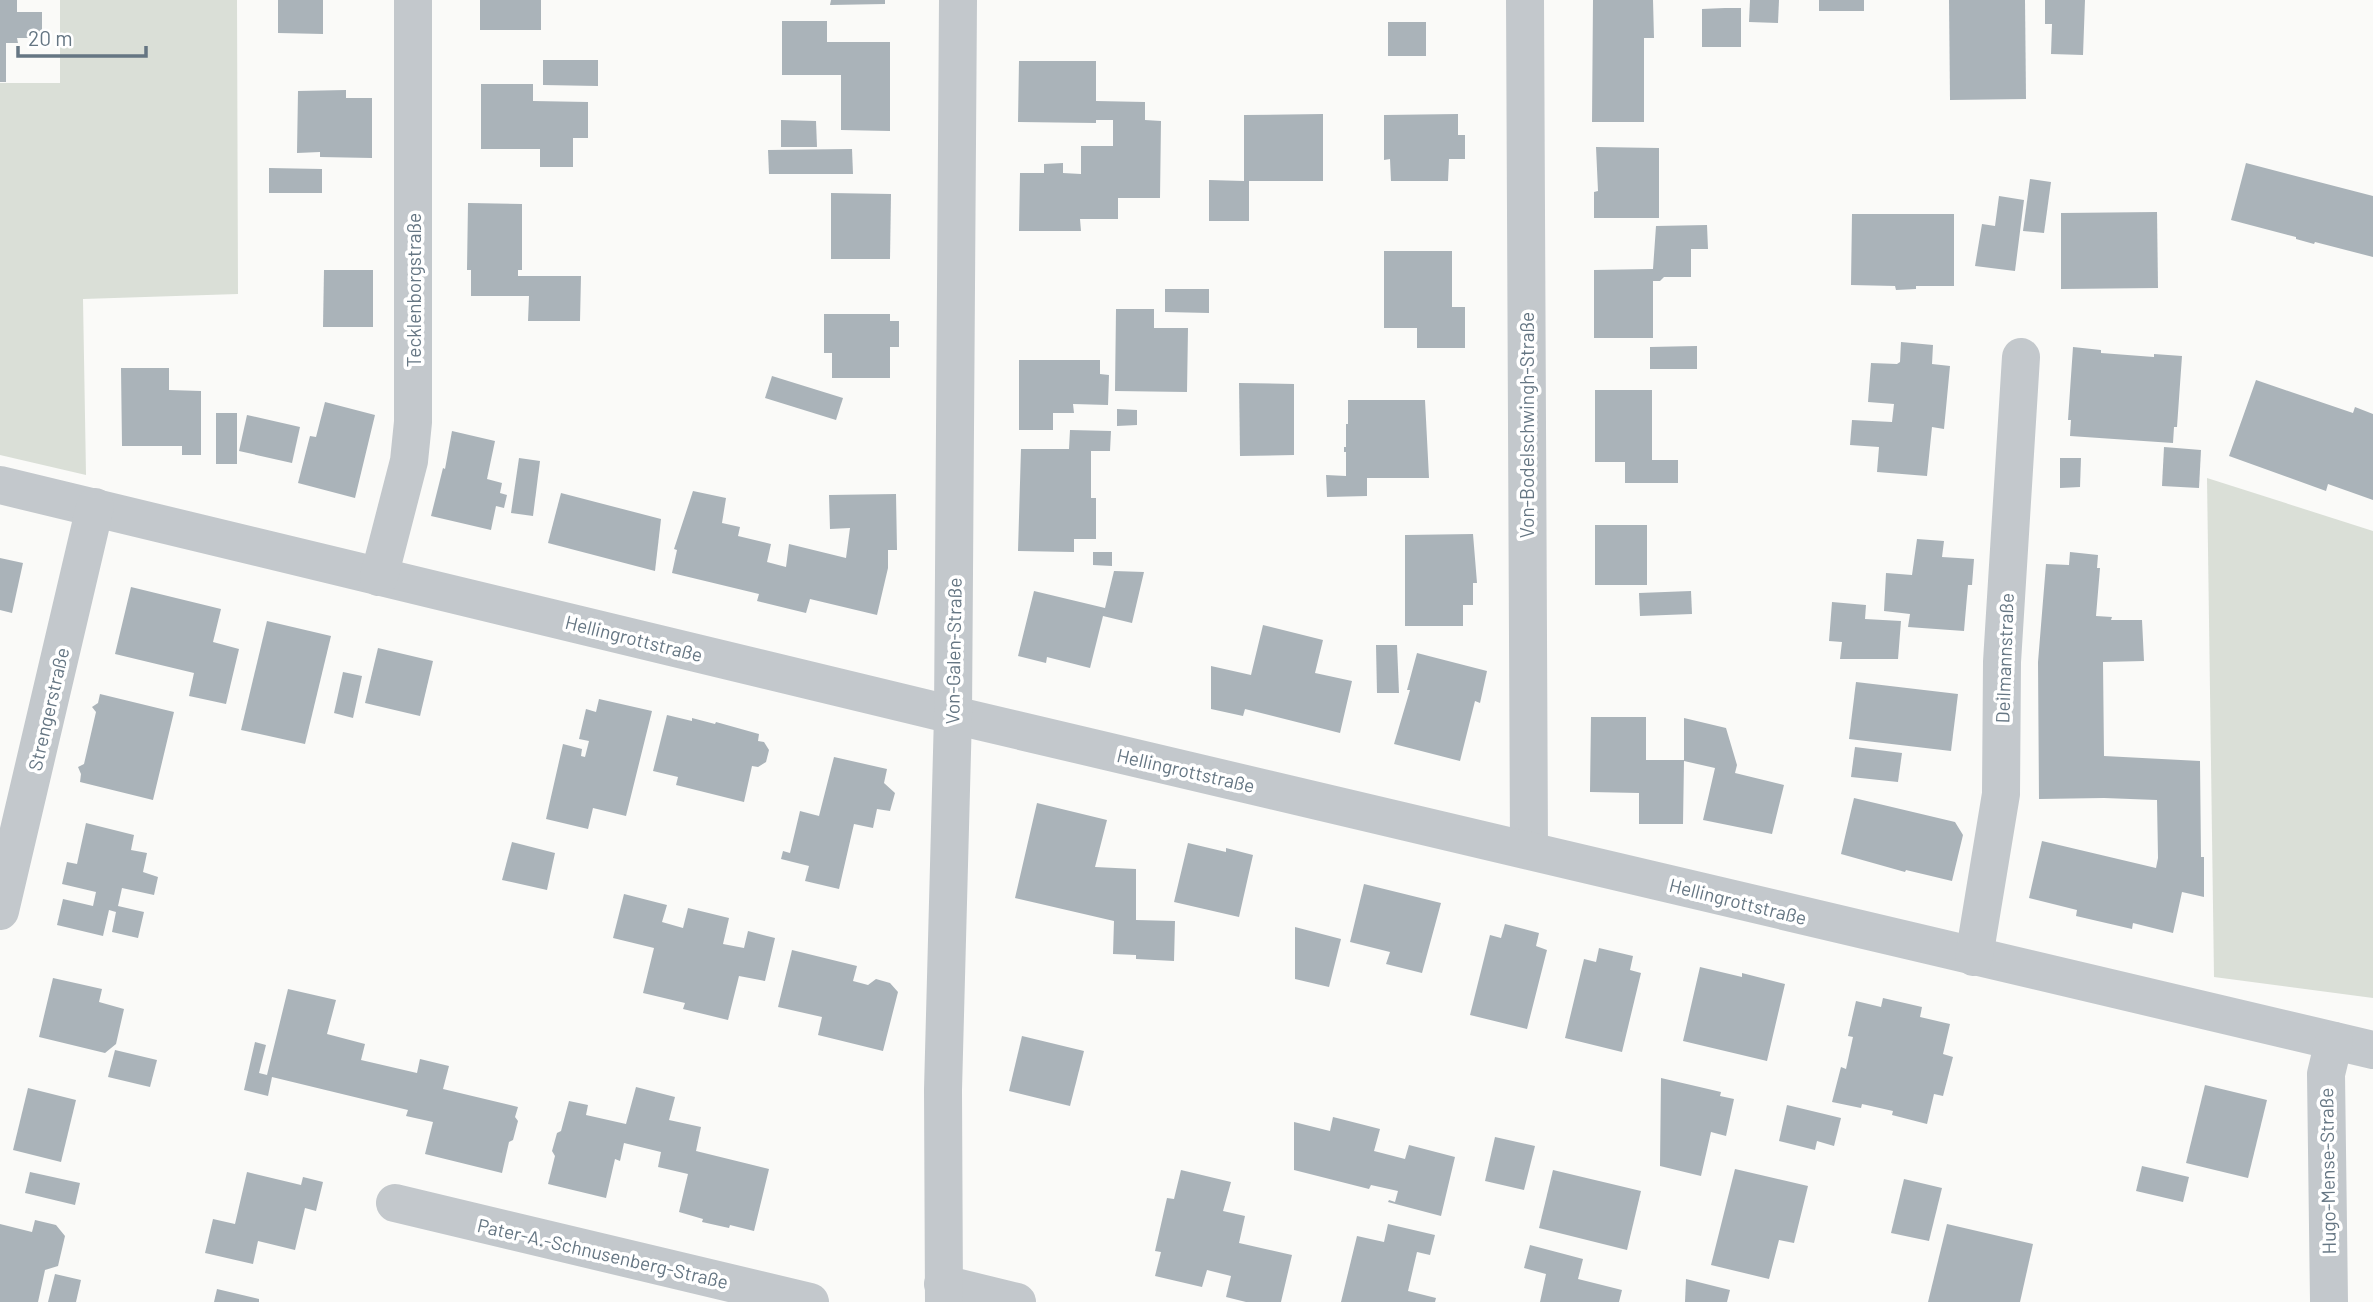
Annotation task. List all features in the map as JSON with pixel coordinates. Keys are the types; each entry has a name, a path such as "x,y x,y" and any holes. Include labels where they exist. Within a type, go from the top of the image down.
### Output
{"street":[{"name":"Tecklenborgstraße","path":"379,577 409,461 413,422 413,0"},
{"name":"Von-Galen-Straße","path":"944,1293 943,1090 953,715 958,0"},
{"name":"Von-Bodelschwingh-Straße","path":"1525,0 1528,850"},
{"name":"Deilmannstraße","path":"1974,957 2001,794 2002,662 2021,357"},
{"name":"Hellingrottstraße","path":"0,485 953,715 2373,1050"},
{"name":"Strengerstraße","path":"0,911 95,507"},
{"name":"Hugo-Mense-Straße","path":"2329,1302 2326,1074 2334,1041"},
{"name":"Pater-A.-Schnusenberg-Straße","path":"395,1203 810,1302"},
{"path":"944,1293 1017,1302"}],"shaded area":[{"path":"60,0 237,0 238,294 83,299 86,475 0,455 0,83 60,83"},
{"path":"2207,478 2373,531 2373,998 2214,977"}],"building":[{"path":"0,0 17,0 17,12 42,12 42,38 17,38 18,43 6,43 6,82 0,82"},
{"path":"278,0 323,0 323,34 278,33"},
{"path":"480,0 541,0 541,30 480,30"},
{"path":"831,0 885,0 885,4 830,5"},
{"path":"1593,0 1653,0 1654,38 1644,38 1644,122 1592,122"},
{"path":"1750,0 1779,0 1778,23 1749,22"},
{"path":"1819,0 1864,0 1864,11 1819,11"},
{"path":"1949,0 2025,0 2026,99 1950,100"},
{"path":"2045,0 2085,0 2083,55 2051,54 2052,24 2045,24"},
{"path":"1741,8 1741,47 1702,47 1702,9"},
{"path":"782,21 827,21 827,42 890,42 890,131 841,130 841,75 782,75"},
{"path":"1388,22 1426,22 1426,56 1388,56"},
{"path":"543,60 598,60 598,86 543,85"},
{"path":"1019,61 1096,61 1096,101 1145,102 1145,120 1161,121 1160,198 1118,198 1118,219 1080,219 1081,231 1019,231 1020,173 1044,173 1044,164 1063,163 1063,173 1081,174 1081,146 1113,146 1113,120 1096,120 1096,123 1018,122"},
{"path":"481,84 533,84 533,101 588,102 588,138 573,138 573,167 540,167 540,149 481,149"},
{"path":"346,90 346,98 372,98 372,158 320,157 320,152 297,153 298,91"},
{"path":"1323,114 1323,181 1249,181 1249,221 1209,221 1209,180 1244,181 1244,115"},
{"path":"1458,114 1458,135 1465,135 1465,159 1449,159 1448,181 1391,181 1390,159 1384,160 1384,115"},
{"path":"781,120 816,121 817,147 781,147"},
{"path":"1596,147 1659,148 1659,218 1594,218 1594,192 1598,191"},
{"path":"852,149 853,174 769,174 768,150"},
{"path":"2246,163 2373,196 2373,257 2315,242 2314,244 2231,220"},
{"path":"269,168 322,169 322,193 269,193"},
{"path":"2030,179 2051,182 2044,233 2023,231"},
{"path":"831,193 891,194 890,259 831,259"},
{"path":"1999,196 2024,200 2015,271 1975,266 1982,224 1995,226"},
{"path":"468,203 522,204 522,270 518,270 518,276 581,276 580,321 528,321 529,296 471,296 471,270 467,270"},
{"path":"2157,212 2158,288 2061,289 2061,213"},
{"path":"1852,214 1954,214 1954,286 1916,286 1916,289 1896,290 1895,286 1851,285"},
{"path":"1707,225 1708,249 1691,249 1691,277 1664,277 1660,281 1653,281 1653,338 1594,338 1594,270 1653,269 1656,226"},
{"path":"1384,251 1452,251 1452,307 1465,307 1465,348 1417,348 1417,328 1384,328"},
{"path":"324,270 373,270 373,327 323,327"},
{"path":"1165,289 1209,289 1209,313 1165,312"},
{"path":"1116,309 1154,309 1154,328 1188,328 1187,392 1115,391"},
{"path":"824,314 890,314 890,321 899,321 899,347 890,347 890,378 832,378 832,353 824,353"},
{"path":"1901,342 1933,345 1932,364 1950,366 1944,429 1932,427 1927,476 1877,472 1879,447 1850,445 1852,420 1892,422 1894,404 1868,402 1871,363 1900,362"},
{"path":"1697,346 1697,369 1650,369 1650,347"},
{"path":"2073,347 2101,350 2101,353 2182,356 2177,427 2174,427 2173,443 2070,436 2071,420 2068,420"},
{"path":"1019,360 1100,360 1100,374 1109,375 1108,405 1073,404 1074,413 1053,413 1053,430 1019,430"},
{"path":"121,368 169,368 169,390 201,391 201,455 182,455 182,446 122,446"},
{"path":"772,376 843,398 836,420 765,398"},
{"path":"2256,380 2353,413 2355,407 2373,414 2373,500 2328,484 2326,491 2229,456"},
{"path":"1239,383 1294,384 1294,455 1240,456"},
{"path":"1595,390 1652,390 1652,460 1678,460 1678,483 1625,483 1625,462 1595,462"},
{"path":"1348,400 1425,400 1429,478 1367,478 1367,496 1327,497 1326,475 1346,476 1344,447"},
{"path":"325,402 375,415 355,498 298,483 310,436 316,437"},
{"path":"1117,409 1137,410 1137,425 1117,426"},
{"path":"216,413 237,413 237,464 216,464"},
{"path":"247,415 300,427 292,463 239,451"},
{"path":"1070,430 1111,431 1110,451 1091,451 1091,498 1096,498 1096,539 1074,539 1074,552 1018,551 1021,449 1069,449"},
{"path":"452,431 495,441 487,479 502,483 500,493 507,495 504,508 496,506 491,530 431,516 443,468 445,469"},
{"path":"2164,447 2201,450 2199,488 2162,486"},
{"path":"519,458 540,461 533,516 511,513"},
{"path":"2060,458 2081,458 2080,487 2060,488"},
{"path":"693,491 726,498 722,523 740,527 738,536 771,544 767,562 786,567 789,544 846,558 850,528 830,529 829,495 896,494 897,550 888,550 888,568 877,615 810,599 806,613 757,601 759,594 672,573 677,550 674,549"},
{"path":"561,493 661,519 655,571 548,543"},
{"path":"1595,525 1647,525 1647,585 1595,585"},
{"path":"1473,534 1477,583 1473,583 1473,605 1463,605 1463,626 1405,626 1405,535"},
{"path":"1917,539 1944,541 1942,557 1974,559 1972,585 1968,585 1964,631 1908,627 1910,614 1884,611 1886,573 1912,575"},
{"path":"1093,552 1112,552 1112,566 1093,565"},
{"path":"2070,552 2098,555 2097,568 2100,568 2096,616 2112,617 2111,620 2142,620 2144,661 2103,662 2104,756 2200,761 2204,897 2182,892 2173,933 2133,923 2132,929 2076,916 2077,910 2029,898 2042,841 2156,868 2158,858 2157,800 2039,799 2038,662 2046,564 2069,565"},
{"path":"0,558 23,563 12,613 0,610"},
{"path":"1114,571 1144,572 1132,623 1103,616 1090,668 1047,657 1046,663 1018,656 1034,591 1105,608"},
{"path":"131,587 221,609 213,642 239,649 226,704 189,696 194,673 115,654"},
{"path":"1691,591 1692,614 1640,616 1639,593"},
{"path":"1832,602 1866,605 1865,619 1901,621 1898,659 1840,659 1842,642 1829,641"},
{"path":"267,621 331,636 305,744 241,730"},
{"path":"1263,625 1323,640 1315,673 1352,681 1340,733 1245,709 1243,716 1211,709 1211,666 1251,675"},
{"path":"1376,645 1397,645 1399,693 1377,693"},
{"path":"378,648 433,661 420,716 365,703"},
{"path":"1417,653 1487,671 1480,703 1475,701 1460,761 1394,744 1410,690 1407,690"},
{"path":"343,672 362,676 353,718 334,713"},
{"path":"1856,682 1958,694 1951,751 1849,739"},
{"path":"100,694 174,712 153,800 80,782 78,767 84,764 96,712 92,707 98,703"},
{"path":"599,699 652,711 626,816 593,808 588,829 546,819 563,744 582,749 581,756 585,757 589,741 579,739 586,709 596,712"},
{"path":"667,715 692,721 692,718 715,724 716,722 759,734 758,741 764,742 769,750 766,762 758,767 752,766 744,802 676,785 678,777 653,771"},
{"path":"1591,717 1646,717 1646,760 1684,760 1684,718 1726,728 1737,765 1735,773 1784,785 1772,834 1703,820 1715,768 1684,761 1683,824 1639,824 1639,793 1590,792"},
{"path":"1855,747 1902,753 1898,782 1851,777"},
{"path":"834,757 887,769 884,783 895,793 890,811 877,809 873,828 854,824 839,889 805,881 809,866 781,859 783,851 790,853 800,811 819,816"},
{"path":"1854,798 1955,822 1963,835 1952,881 1906,870 1905,872 1841,854"},
{"path":"1037,803 1107,820 1095,867 1136,869 1136,920 1175,921 1174,961 1136,959 1136,955 1113,954 1114,921 1015,898"},
{"path":"86,823 134,835 131,850 147,853 143,872 158,877 154,895 122,888 118,906 144,912 138,938 112,932 116,912 109,910 103,936 57,925 63,899 93,906 96,892 62,884 67,862 77,864"},
{"path":"512,842 555,853 547,890 502,880"},
{"path":"1188,843 1253,855 1239,917 1174,902"},
{"path":"1364,884 1441,903 1422,973 1386,964 1390,952 1350,942"},
{"path":"624,894 667,905 662,922 683,928 688,908 729,918 723,944 744,948 748,931 775,938 765,981 739,976 728,1020 683,1009 685,1003 643,993 654,948 613,938"},
{"path":"1505,924 1539,933 1536,946 1547,950 1527,1029 1470,1015 1490,935 1501,938"},
{"path":"1295,927 1341,939 1329,987 1295,979"},
{"path":"1599,948 1633,956 1630,970 1641,973 1622,1052 1565,1038 1584,959 1596,962"},
{"path":"792,950 857,966 853,981 868,985 876,979 890,983 898,992 883,1051 818,1035 822,1017 778,1007"},
{"path":"1700,967 1742,977 1742,973 1785,984 1767,1061 1683,1041"},
{"path":"53,978 102,989 99,1002 124,1009 116,1044 105,1053 39,1037"},
{"path":"288,989 336,1000 327,1034 365,1044 361,1060 417,1073 420,1059 449,1066 443,1089 518,1107 515,1117 518,1121 513,1140 509,1142 502,1173 425,1154 433,1122 406,1116 408,1110 272,1077 268,1096 244,1090 255,1042 266,1045 259,1073 267,1075"},
{"path":"1883,998 1922,1007 1920,1017 1950,1024 1943,1054 1953,1057 1943,1096 1934,1094 1927,1124 1892,1115 1893,1111 1862,1104 1861,1108 1832,1102 1841,1067 1846,1069 1853,1037 1848,1036 1856,1001 1881,1007"},
{"path":"1022,1036 1084,1051 1070,1106 1009,1091"},
{"path":"115,1050 157,1060 150,1087 108,1077"},
{"path":"1661,1078 1721,1092 1720,1096 1734,1099 1726,1136 1711,1132 1701,1176 1660,1166"},
{"path":"2205,1085 2267,1100 2248,1178 2186,1163"},
{"path":"636,1087 675,1097 669,1120 701,1127 696,1151 769,1169 754,1231 702,1222 703,1219 679,1212 688,1174 658,1167 661,1152 624,1143 620,1161 615,1159 606,1198 548,1184 555,1156 552,1151 569,1101 588,1105 586,1115 626,1124"},
{"path":"28,1088 76,1100 61,1162 13,1150"},
{"path":"1787,1105 1841,1118 1834,1146 1817,1141 1815,1150 1779,1141"},
{"path":"1333,1117 1380,1129 1374,1151 1405,1159 1409,1145 1455,1157 1441,1216 1388,1202 1395,1202 1398,1191 1371,1185 1369,1189 1294,1170 1294,1122 1330,1131"},
{"path":"1495,1137 1535,1146 1524,1190 1485,1181"},
{"path":"2142,1166 2189,1177 2183,1202 2136,1191"},
{"path":"1735,1169 1808,1186 1794,1243 1779,1240 1769,1279 1711,1265"},
{"path":"1181,1170 1231,1182 1223,1211 1245,1216 1239,1243 1292,1255 1281,1302 1246,1302 1226,1297 1231,1276 1207,1270 1202,1287 1155,1276 1161,1252 1155,1251 1167,1198 1174,1199"},
{"path":"1553,1170 1641,1191 1627,1250 1539,1228"},
{"path":"30,1172 80,1183 75,1205 25,1193"},
{"path":"247,1172 301,1185 303,1177 323,1182 316,1211 305,1208 295,1250 258,1241 253,1264 205,1253 213,1219 235,1224"},
{"path":"1904,1179 1942,1188 1929,1241 1891,1233"},
{"path":"35,1220 56,1225 65,1236 58,1266 45,1270 38,1302 0,1302 0,1224 32,1232"},
{"path":"1388,1224 1435,1235 1430,1255 1417,1252 1408,1291 1436,1298 1435,1302 1341,1302 1357,1236 1384,1242"},
{"path":"1947,1224 2033,1244 2020,1302 1928,1302"},
{"path":"1530,1245 1583,1259 1578,1279 1622,1290 1619,1302 1540,1302 1546,1274 1524,1268"},
{"path":"55,1274 81,1280 76,1302 48,1302"},
{"path":"1686,1279 1730,1290 1727,1302 1685,1302"},
{"path":"217,1289 259,1299 259,1302 214,1302"}]}
